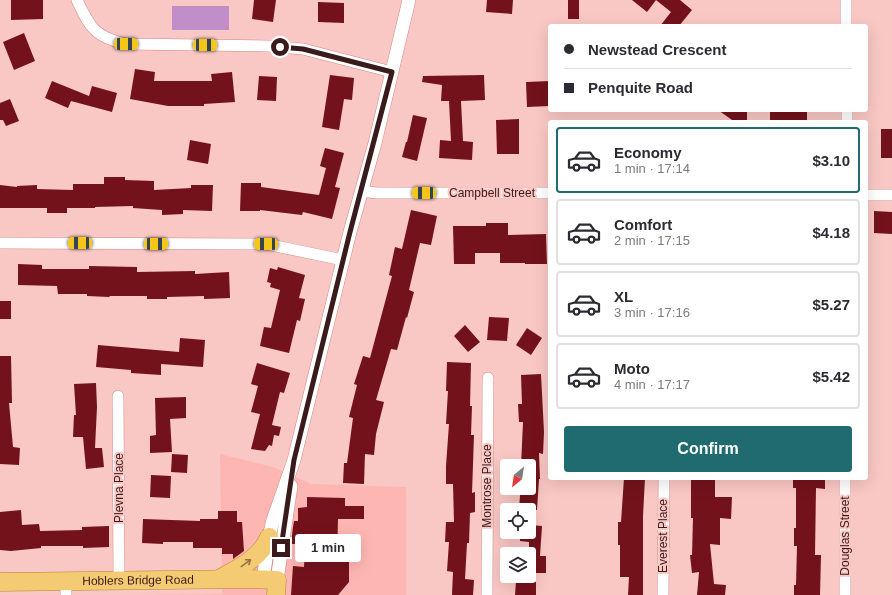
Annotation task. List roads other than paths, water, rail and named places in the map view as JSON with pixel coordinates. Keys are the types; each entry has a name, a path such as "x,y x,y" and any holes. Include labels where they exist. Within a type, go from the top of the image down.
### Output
{"highway":[{"path":"216,580 251,559 262,549 269,537"},
{"name":"Hoblers Bridge Road","path":"0,582 66,588 119,581 216,580 270,588"}],"street":[{"path":"77,0 87,22 99,34 112,41 126,44 268,46 303,49 392,72"},
{"path":"270,588 294,460 409,0"},
{"path":"846,0 846,24"},
{"name":"Campbell Street","path":"361,190 377,192 548,193"},
{"path":"868,195 892,195"},
{"path":"0,243 266,244 343,260"},
{"name":"Montrose Place","path":"487,595 488,378"},
{"name":"Plevna Place","path":"118,396 119,581"},
{"path":"270,588 269,537 279,501 294,460"},
{"name":"Everest Place","path":"663,595 664,480"},
{"name":"Douglas Street","path":"845,480 845,595"}]}
